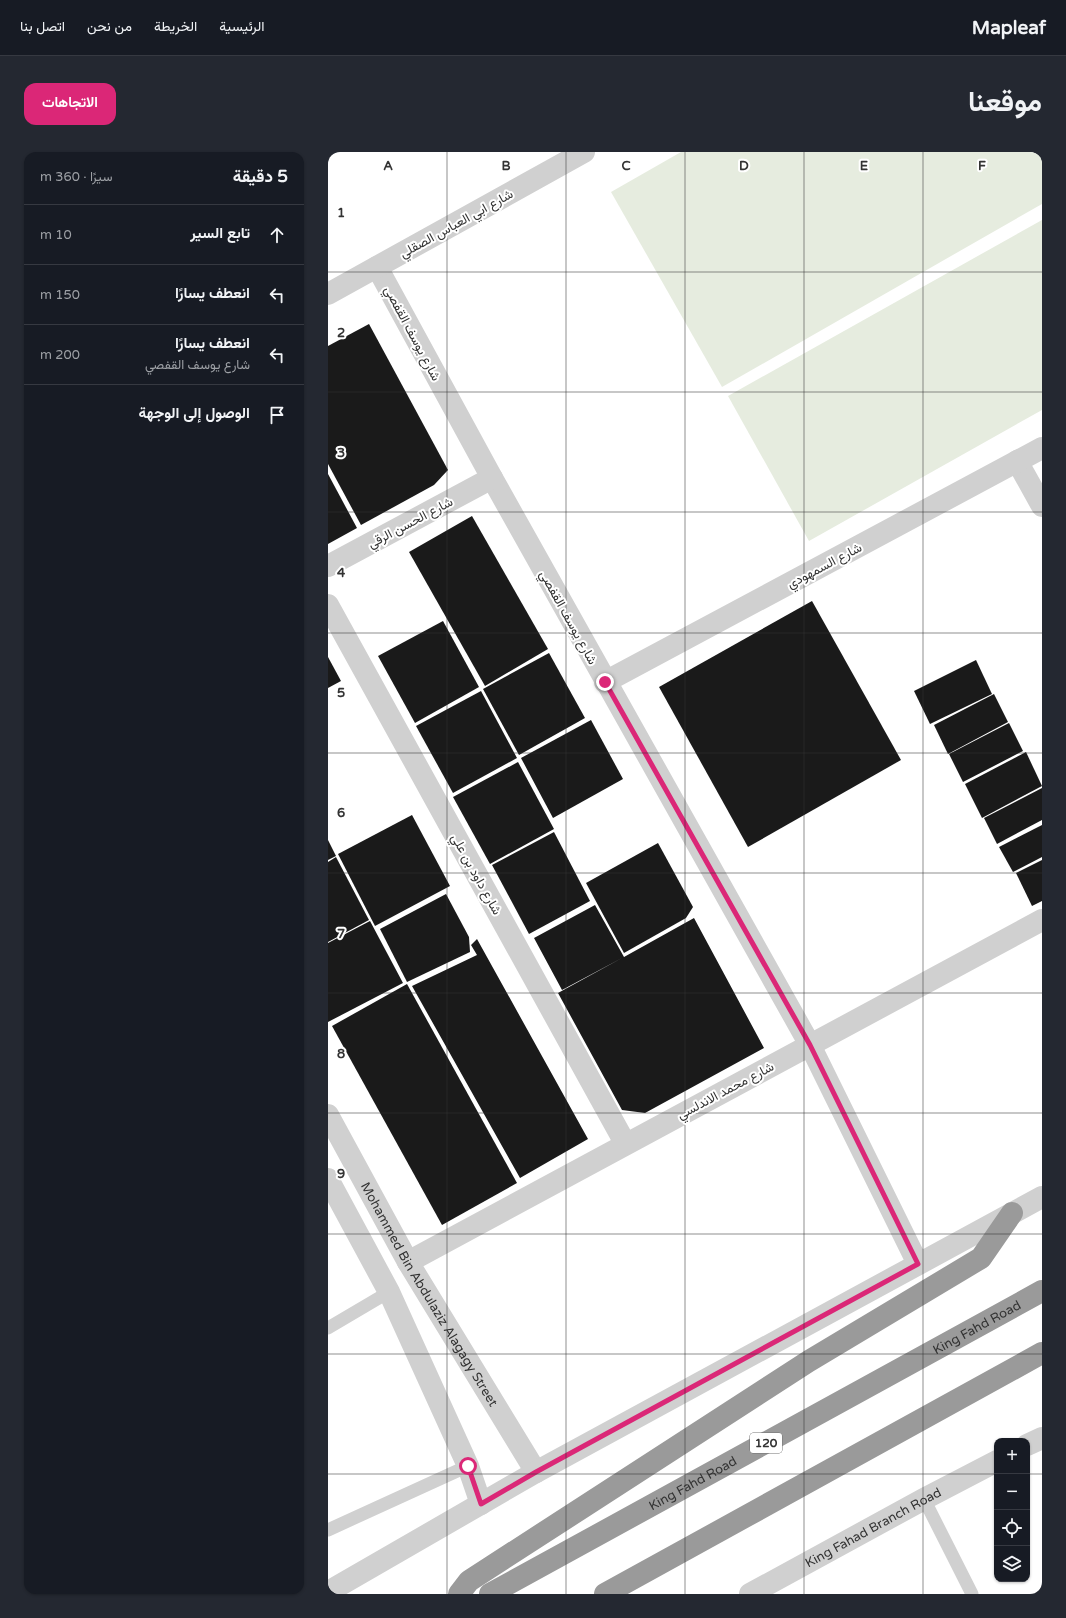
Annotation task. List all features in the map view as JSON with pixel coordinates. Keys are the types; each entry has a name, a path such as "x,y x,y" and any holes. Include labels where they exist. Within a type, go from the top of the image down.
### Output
{"highway":[{"path":"458,1594 469,1581 607,1490 809,1361 981,1258 1012,1212"},
{"name":"King Fahd Road","path":"490,1594 1042,1291"},
{"path":"605,1594 1042,1354"}],"street":[{"name":"شارع ابي العباس الصقلي","path":"328,294 584,152"},
{"name":"شارع يوسف القفصي","path":"378,267 492,478 605,682 810,1045 918,1264"},
{"name":"شارع السمهودي","path":"605,682 1042,448"},
{"path":"1017,461 1042,506"},
{"name":"شارع الحسن الرقي","path":"328,566 492,478"},
{"name":"شارع داود بن علي","path":"328,605 625,1143"},
{"name":"شارع محمد الاندلسي","path":"408,1262 625,1143 1042,920"},
{"name":"Mohammed Bin Abdulaziz Alagagy Street","path":"328,1115 408,1262 536,1472"},
{"path":"328,1179 389,1292 468,1466 481,1504"},
{"path":"328,1592 536,1472 1042,1196"},
{"path":"1030,1444 1042,1438"},
{"name":"King Fahad Branch Road","path":"750,1594 994,1463"}],"lane":[{"path":"328,1328 389,1292"},
{"path":"328,1530 468,1466"},
{"path":"924,1499 972,1594"}],"shaded area":[{"path":"681,152 1042,152 1042,204 722,387 611,192"},
{"path":"1042,220 1042,410 809,541 728,396"}],"building":[{"path":"369,324 448,470 434,485 361,525 328,464 328,346"},
{"path":"328,474 357,528 328,544"},
{"path":"472,516 548,649 485,686 409,552"},
{"path":"812,601 901,760 748,847 659,687"},
{"path":"443,621 479,687 415,723 378,656"},
{"path":"549,653 585,718 519,755 483,689"},
{"path":"328,657 341,681 328,688"},
{"path":"976,660 992,694 930,724 914,691"},
{"path":"481,691 517,758 453,793 416,726"},
{"path":"994,694 1008,722 948,754 934,725"},
{"path":"591,720 623,779 553,818 521,758"},
{"path":"1009,723 1023,751 963,782 949,754"},
{"path":"1026,752 1042,786 982,818 965,784"},
{"path":"518,762 554,829 490,864 453,797"},
{"path":"1042,788 1042,820 997,844 984,818"},
{"path":"412,815 450,886 375,926 338,854"},
{"path":"1042,825 1042,857 1013,872 999,847"},
{"path":"554,832 590,901 529,934 492,865"},
{"path":"328,840 336,856 328,860"},
{"path":"658,843 693,907 686,918 624,953 586,883"},
{"path":"336,857 369,920 328,942 328,862"},
{"path":"1042,860 1042,901 1032,906 1016,873"},
{"path":"446,894 469,937 470,952 407,982 380,929"},
{"path":"595,905 624,957 694,918 764,1048 645,1113 622,1110 558,993 622,958 562,990 534,938"},
{"path":"370,921 403,983 328,1022 328,943"},
{"path":"477,939 588,1139 520,1178 412,986 477,955 471,945"},
{"path":"407,984 517,1183 442,1225 332,1026"}],"route":[{"path":"468,1466 481,1504 536,1472 918,1264 810,1045 605,682"}]}
